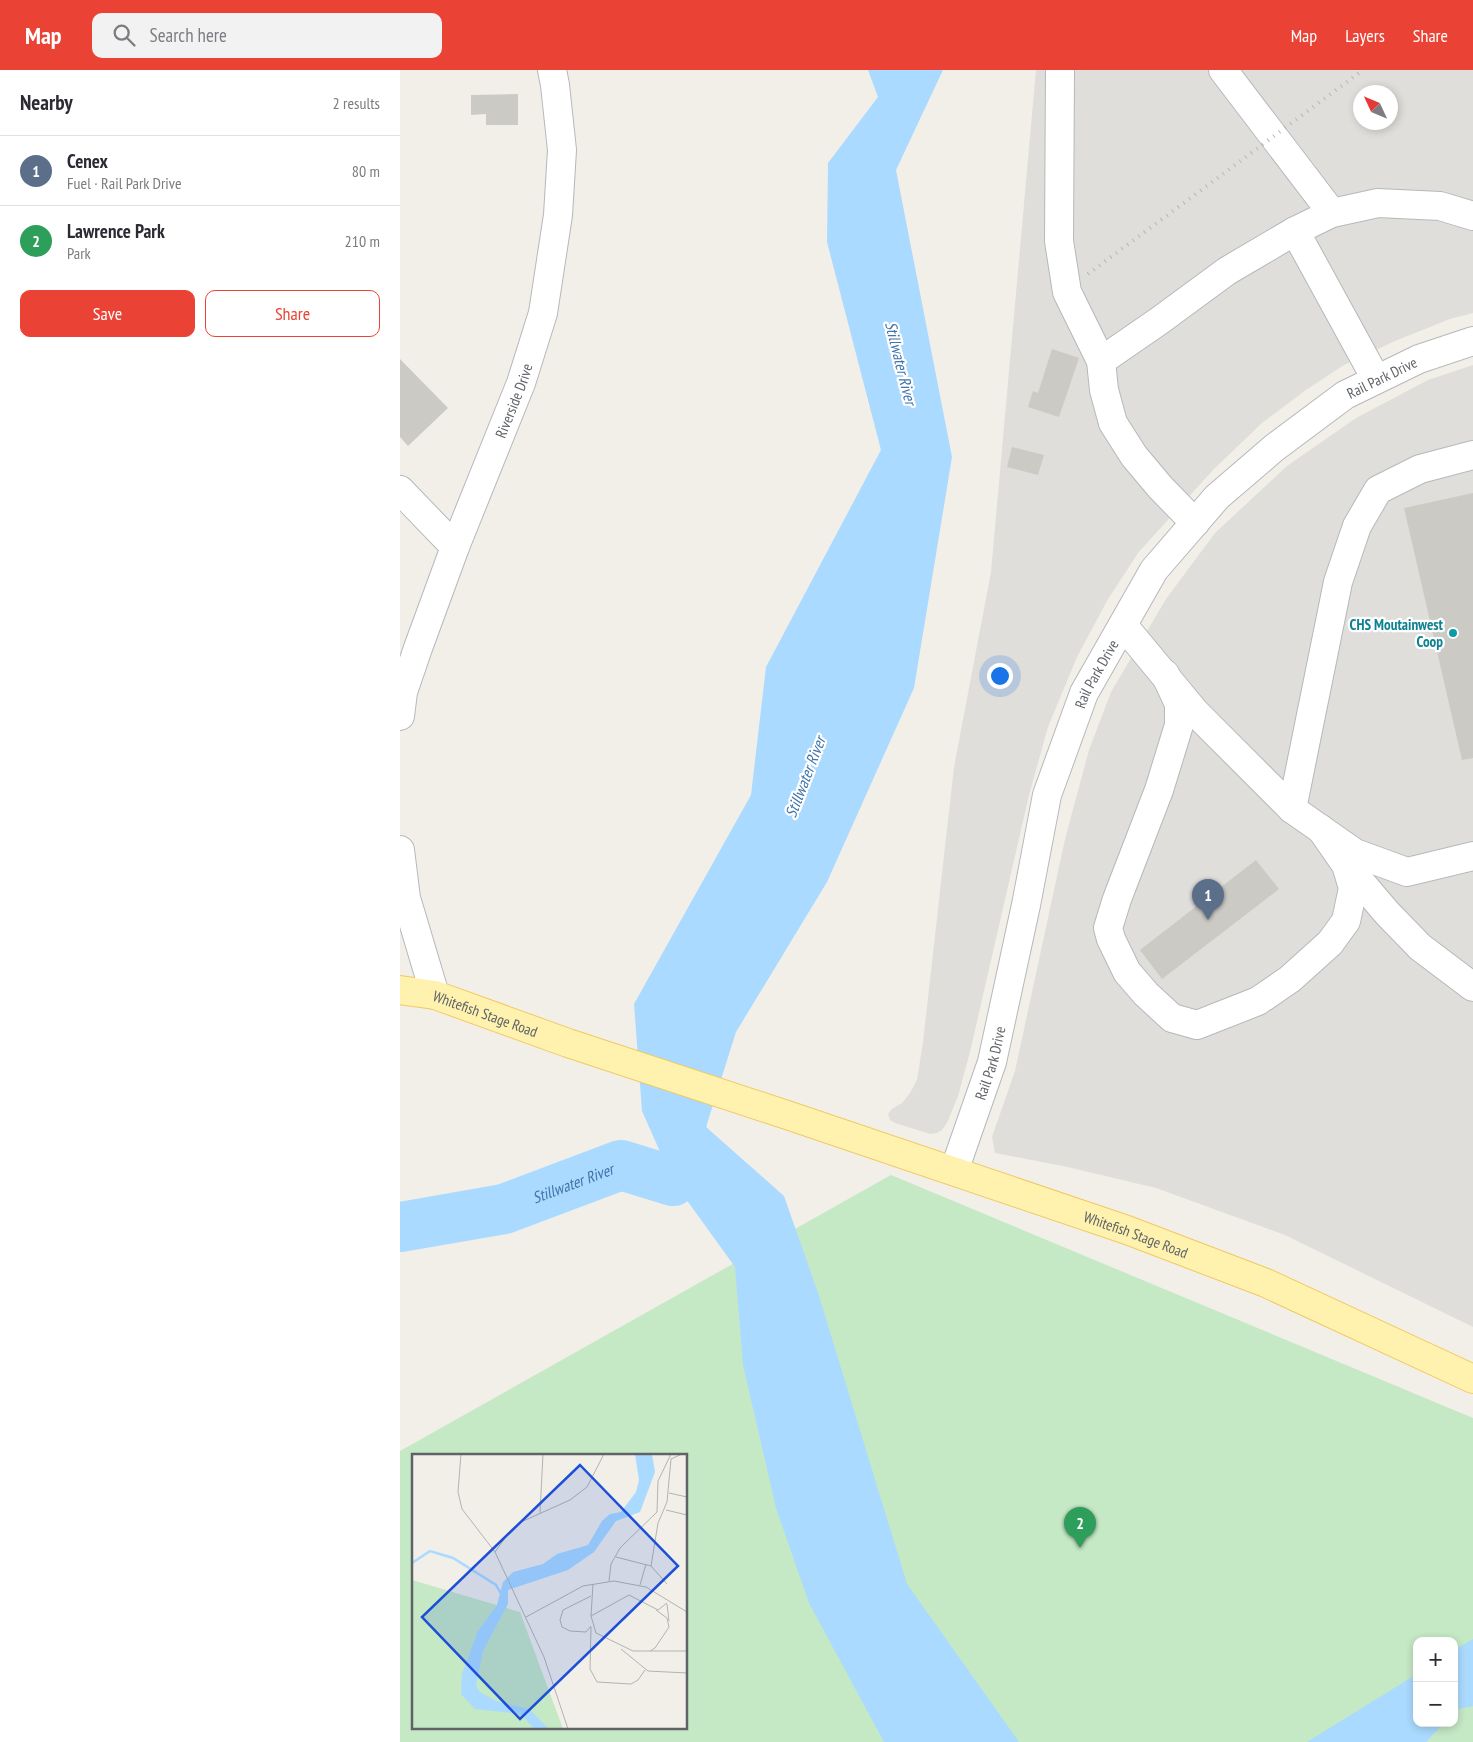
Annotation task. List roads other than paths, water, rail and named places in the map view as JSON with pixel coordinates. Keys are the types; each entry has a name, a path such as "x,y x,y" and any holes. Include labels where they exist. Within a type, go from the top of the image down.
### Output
{"main road":[{"name":"Whitefish Stage Road","path":"400,990 435,995 568,1043 1126,1230 1266,1283 1473,1379"}],"street":[{"name":"Riverside Drive","path":"400,716 403,692 418,648 455,547 522,383 542,313 558,215 562,150 552,70"},
{"path":"1060,70 1059,240 1067,292 1101,361 1104,390 1112,423 1134,456 1160,487 1195,523"},
{"path":"1223,70 1332,213"},
{"path":"1101,361 1227,271 1295,231 1332,213 1378,203 1440,206 1473,216"},
{"path":"1295,231 1376,380"},
{"name":"Rail Park Drive","path":"954,1171 992,1062 1047,795 1084,693 1154,570 1217,497 1274,448 1346,395 1419,359 1473,342"},
{"path":"1292,809 1338,582 1357,526 1378,490 1420,469 1473,455"},
{"path":"400,490 455,547"},
{"path":"1124,624 1195,712 1292,809 1355,853 1407,872 1473,856"},
{"path":"1165,674 1179,704 1179,725 1159,790 1117,899 1108,928 1111,939 1127,972 1146,994 1172,1018 1198,1025 1258,1001 1290,978 1330,943 1346,921 1353,888 1346,865"},
{"path":"1321,829 1346,865 1387,914 1414,940 1473,987"},
{"path":"400,850 406,898 435,995"}],"water":[{"path":"868,70 943,70 896,170 952,457 914,688 827,882 736,1032 706,1127 784,1196 818,1293 907,1584 1019,1742 884,1742 809,1603 776,1508 743,1365 735,1267 673,1181 642,1111 634,1004 751,795 766,667 881,450 827,242 828,163 878,97"},
{"path":"1473,1639 1473,1706 1458,1709 1458,1682 1458,1648"},
{"path":"1413,1676 1413,1727 1440,1727 1426,1742 1307,1742"}],"waterway":[{"name":"Stillwater River","path":"400,1227 504,1209 621,1165 673,1181 694,1168 680,1126"}],"railway":[{"path":"1088,274 1363,70"}],"place":[{"name":"CHS Moutainwest Coop","path":"1453,633"},
{"name":"Cenex","path":"1208,920"},
{"name":"Lawrence Park","path":"1080,1548"}]}
